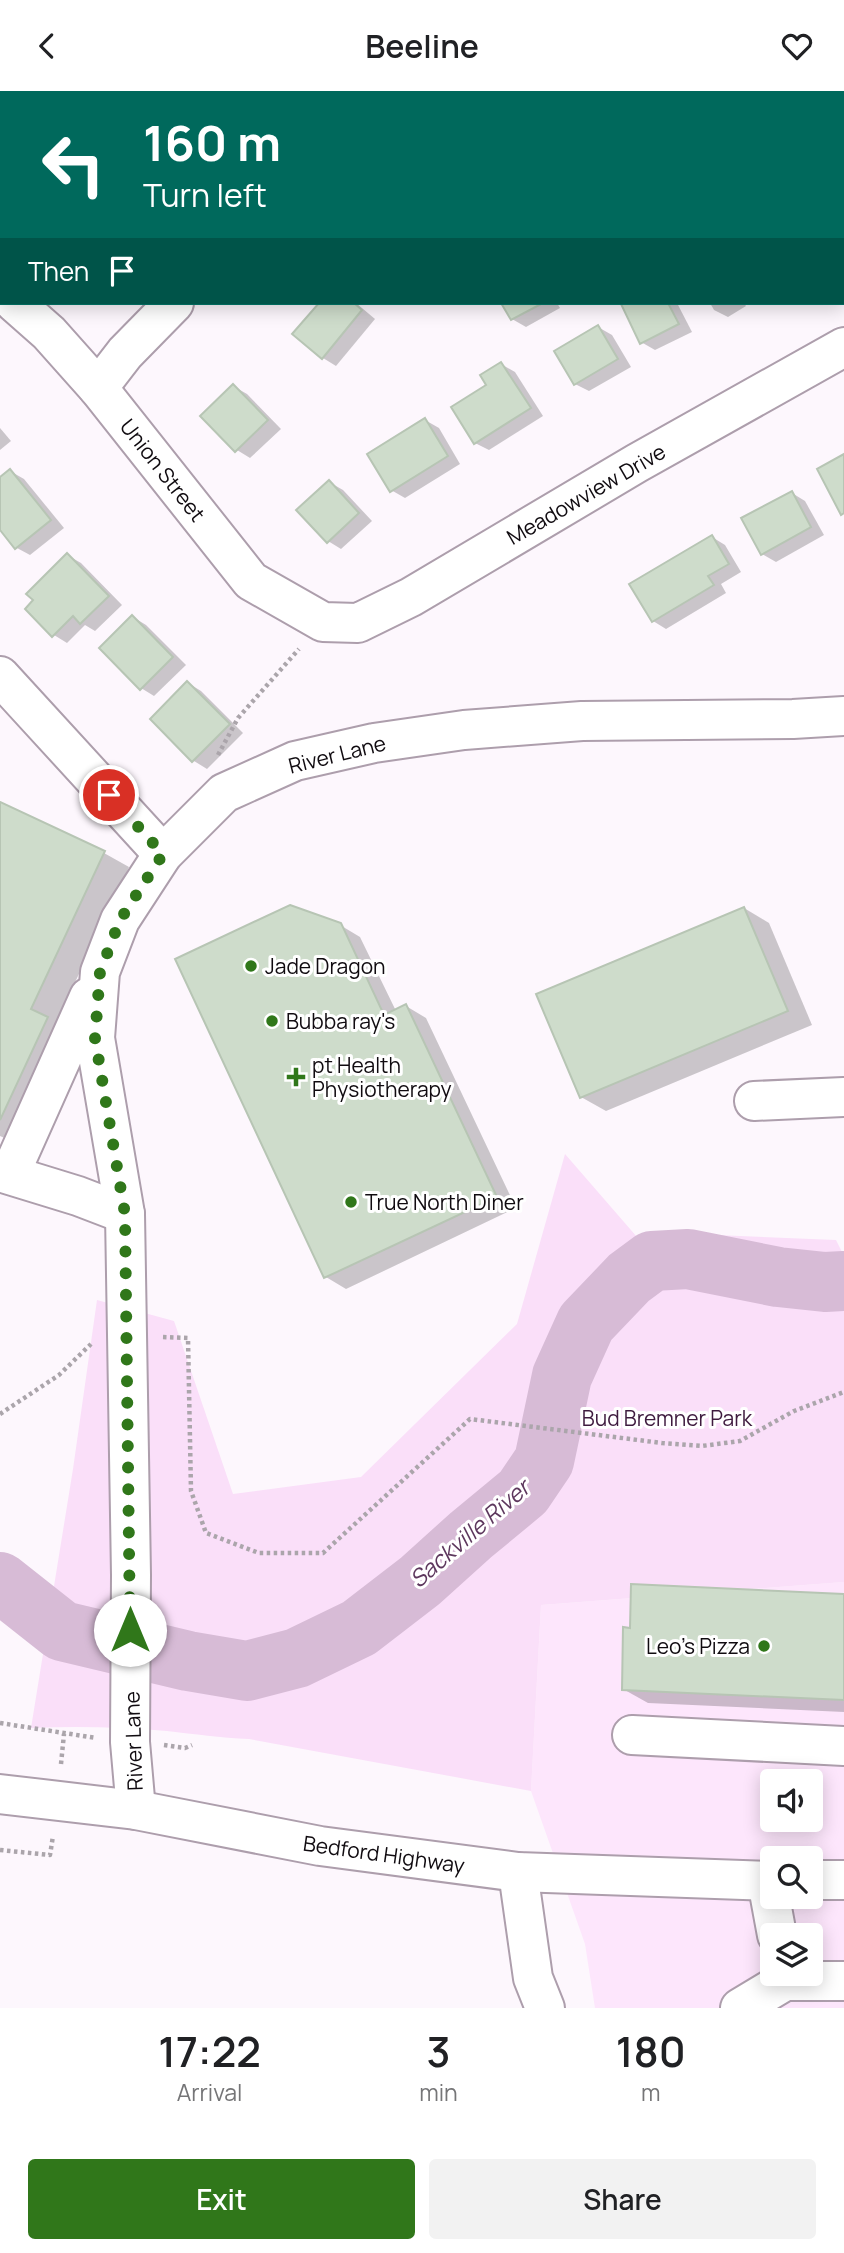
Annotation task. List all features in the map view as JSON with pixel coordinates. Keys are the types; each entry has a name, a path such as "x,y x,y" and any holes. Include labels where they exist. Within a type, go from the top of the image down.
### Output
{"street":[{"name":"Union Street","path":"17,305 49,333 98,388 251,581 323,622"},
{"path":"98,388 125,353 172,305"},
{"name":"Meadowview Drive","path":"323,622 358,623 411,597 637,463 844,347"},
{"path":"0,676 163,854"},
{"name":"River Lane","path":"136,1810 130,1742 131,1575 125,1214 95,1038 100,972 120,920 163,854 224,793 295,761 374,743 464,730 582,720 793,719 844,716"},
{"path":"100,972 5,1173 125,1214"},
{"path":"754,1101 844,1097"},
{"path":"632,1735 844,1746"},
{"name":"Bedford Highway","path":"0,1794 136,1810 320,1846 517,1872 760,1881"},
{"path":"517,1872 533,1978 545,2008"},
{"path":"823,1881 844,1880"},
{"path":"740,2008 789,1988 844,1982"}],"path":[{"path":"213,763 238,717 323,622"},
{"path":"0,1414 59,1375 105,1330 128,1336 188,1338 191,1491 206,1533 259,1553 323,1553 470,1419 702,1446 740,1441 794,1411 844,1392"}],"shaded area":[{"path":"844,1582 844,2008 595,2008 585,1944 531,1791 541,1605"}],"green space":[{"name":"Bud Bremner Park","path":"565,1154 637,1237 716,1235 836,1240 844,1256 844,1582 541,1605 531,1791 249,1739 133,1729 31,1728 97,1300 174,1321 233,1494 361,1477 517,1324"}],"building":[{"path":"317,305 356,305 362,310 322,359 292,334"},
{"path":"502,305 539,305 511,320"},
{"path":"621,305 669,305 679,324 640,344"},
{"path":"598,325 618,359 574,385 554,351"},
{"path":"501,362 531,408 474,444 451,407 486,385 480,375"},
{"path":"233,384 268,420 235,452 200,416"},
{"path":"425,418 448,456 390,492 367,454"},
{"path":"844,454 844,513 841,515 817,469"},
{"path":"10,469 51,520 15,549 0,530 0,477"},
{"path":"329,480 359,513 327,543 296,510"},
{"path":"792,491 811,527 761,555 741,518"},
{"path":"712,535 729,564 708,576 714,585 652,622 629,584"},
{"path":"67,553 109,596 80,624 73,616 52,637 25,609 33,600 26,594"},
{"path":"132,615 173,657 140,690 99,648"},
{"path":"187,681 230,724 192,762 150,719"},
{"path":"0,802 105,851 31,1009 48,1017 0,1120"},
{"path":"290,905 341,923 384,1015 406,1004 497,1197 324,1278 175,959"},
{"path":"744,907 788,1011 580,1098 536,994"},
{"path":"631,1584 844,1594 844,1700 622,1690 623,1627 630,1628"}],"waterway":[{"name":"Sackville River","path":"0,1582 62,1631 188,1661 247,1671 297,1658 359,1628 420,1581 523,1492 544,1461 562,1376 586,1323 629,1278 652,1261 688,1259 778,1277 825,1282 844,1281"}],"place":[{"name":"Jade Dragon","path":"251,966"},
{"name":"Bubba ray's","path":"272,1021"},
{"name":"pt Health Physiotherapy","path":"296,1077"},
{"name":"True North Diner","path":"351,1202"},
{"name":"Leo's Pizza","path":"764,1646"}],"route":[{"path":"109,795 163,854 120,920 100,972 95,1038 125,1214 130,1630"}]}
